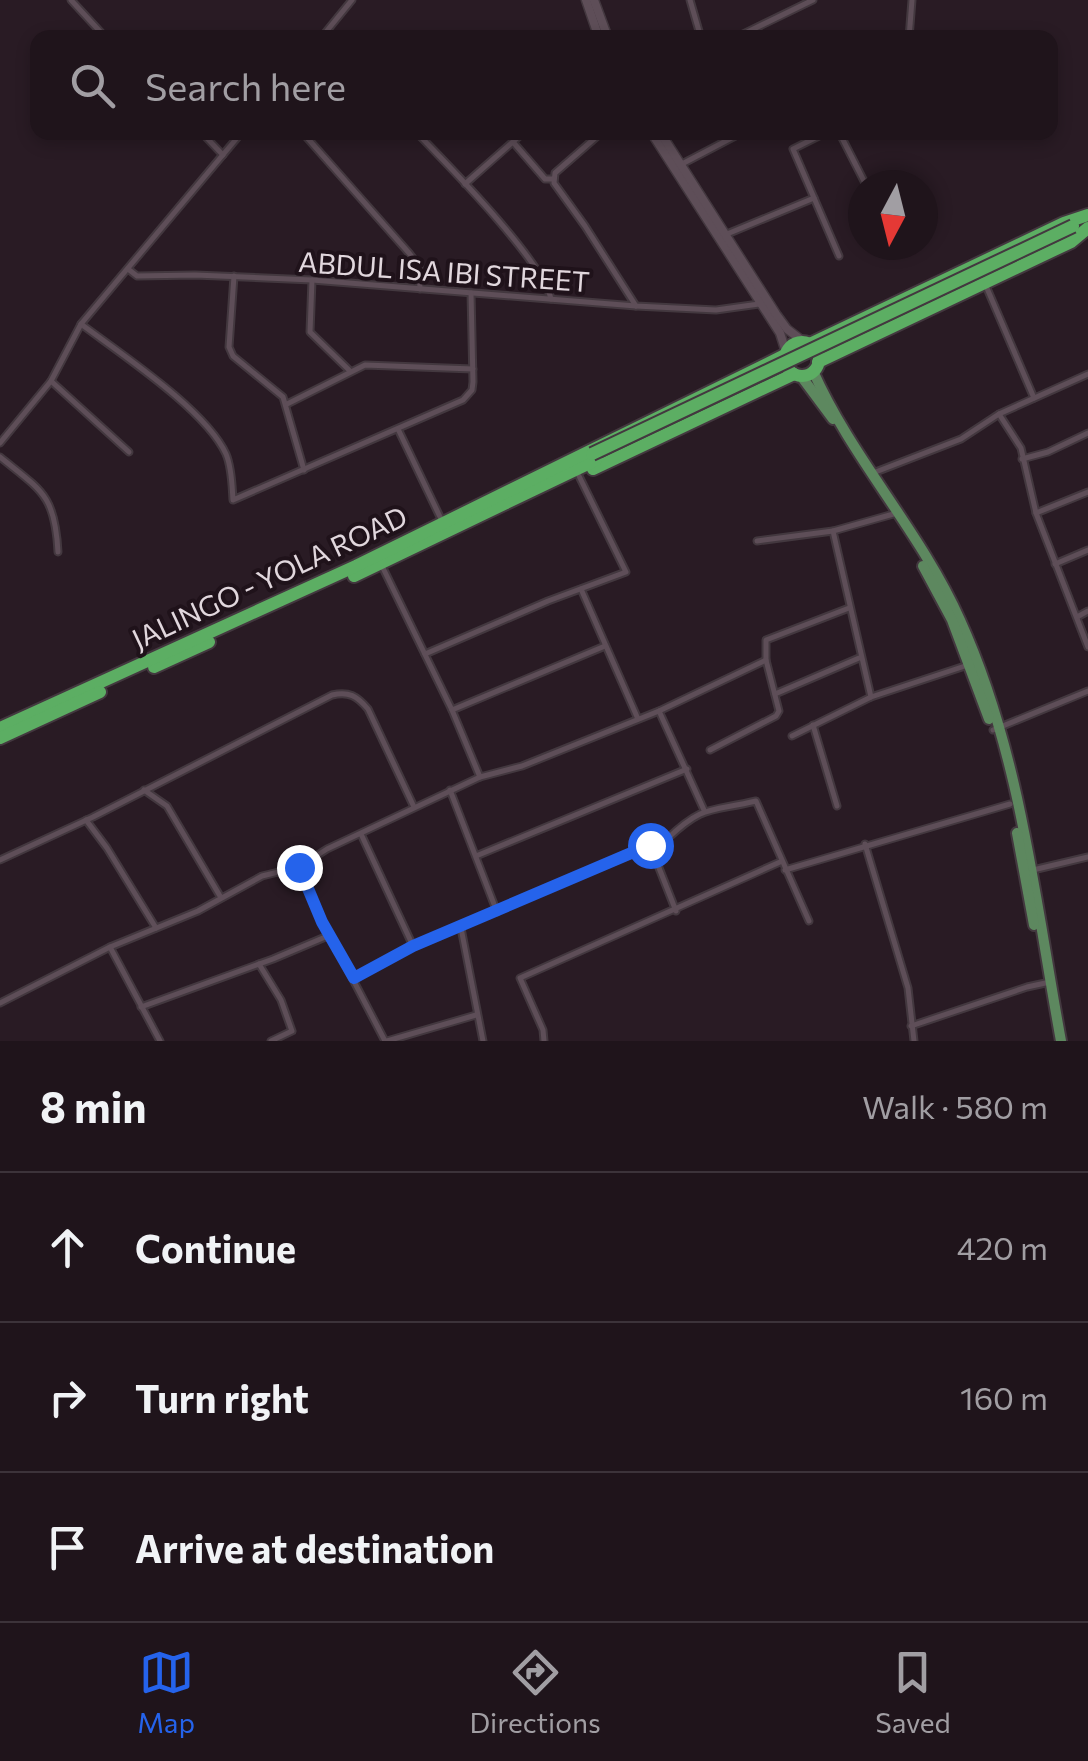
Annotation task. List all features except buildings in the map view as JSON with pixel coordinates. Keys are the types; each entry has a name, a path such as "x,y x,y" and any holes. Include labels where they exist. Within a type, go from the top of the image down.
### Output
{"highway":[{"path":"806,370 786,366 785,354 790,346 807,343 1064,223 1083,224"},
{"path":"536,485 579,476 806,370 1071,242 1083,224"},
{"path":"0,738 381,564 536,485 1083,224"},
{"path":"806,370 817,351 807,343"},
{"name":"JALINGO - YOLA ROAD","path":"0,728 536,485 556,465 785,354"}],"main road":[{"path":"586,0 596,30"},
{"path":"594,0 605,30"},
{"path":"655,140 780,333 785,354"},
{"path":"665,140 787,329 807,343"},
{"path":"806,370 873,473 937,590 971,664 996,730 1028,871"},
{"path":"806,370 834,421 955,608 976,655 1028,871 1058,1041"}],"street":[{"path":"70,0 98,30"},
{"path":"328,30 352,0"},
{"path":"690,0 699,30"},
{"path":"751,30 812,0"},
{"path":"910,30 912,0"},
{"path":"208,140 222,155"},
{"path":"0,443 50,381 81,324 235,140"},
{"path":"309,140 419,266 420,289"},
{"path":"424,140 529,260 549,288 551,300"},
{"path":"553,179 593,140"},
{"path":"680,164 726,140"},
{"path":"812,140 793,150 839,256"},
{"path":"843,140 858,170"},
{"path":"465,184 514,142 544,179 553,179"},
{"path":"553,179 636,306"},
{"path":"724,236 814,198"},
{"name":"ABDUL ISA IBI STREET","path":"128,269 137,276 312,280 636,306 716,310 759,304"},
{"path":"234,276 229,346 233,356 287,404 304,470"},
{"path":"312,280 310,332 349,371"},
{"path":"985,283 1034,398"},
{"path":"81,324 150,376 217,440 226,455 233,500 463,400 472,390 471,293"},
{"path":"287,404 349,371 382,364 473,370"},
{"path":"873,473 962,439 999,414 1088,374"},
{"path":"50,381 129,452"},
{"path":"999,414 1020,448 1036,513 1088,647"},
{"path":"398,429 443,524"},
{"path":"1022,458 1048,452 1088,433"},
{"path":"0,457 50,501 58,552"},
{"path":"425,654 626,572 579,476"},
{"path":"1036,513 1088,492"},
{"path":"757,540 833,532 894,515"},
{"path":"833,532 870,696"},
{"path":"1056,564 1088,550"},
{"path":"381,564 480,777"},
{"path":"581,589 638,719"},
{"path":"710,750 776,716 766,640 849,608"},
{"path":"1076,616 1088,611"},
{"path":"452,710 604,646"},
{"path":"774,694 860,658"},
{"path":"0,1003 110,947 198,911 274,870 299,867 327,849 450,790 522,766 659,711 766,660"},
{"path":"792,736 870,696 971,664"},
{"path":"996,730 1088,690"},
{"path":"0,860 344,692 360,699 368,709 414,807"},
{"path":"659,711 704,810"},
{"path":"813,724 837,806"},
{"path":"476,856 687,770"},
{"path":"144,790 168,806 220,896"},
{"path":"450,790 497,912"},
{"path":"354,978 413,946 667,839 704,810 756,802 809,921"},
{"path":"785,870 1010,804"},
{"path":"86,820 156,928"},
{"path":"361,834 413,946"},
{"path":"865,844 908,988 914,1041"},
{"path":"650,845 676,910"},
{"path":"1028,871 1088,857"},
{"path":"544,1041 520,978 780,862"},
{"path":"299,867 386,1041 476,1015"},
{"path":"461,928 483,1041"},
{"path":"141,1007 330,935"},
{"path":"110,947 160,1041"},
{"path":"258,964 281,1000 292,1031 271,1041"},
{"path":"911,1026 1048,982"}],"route":[{"path":"299,867 322,922 354,978 413,946 650,845"}]}
